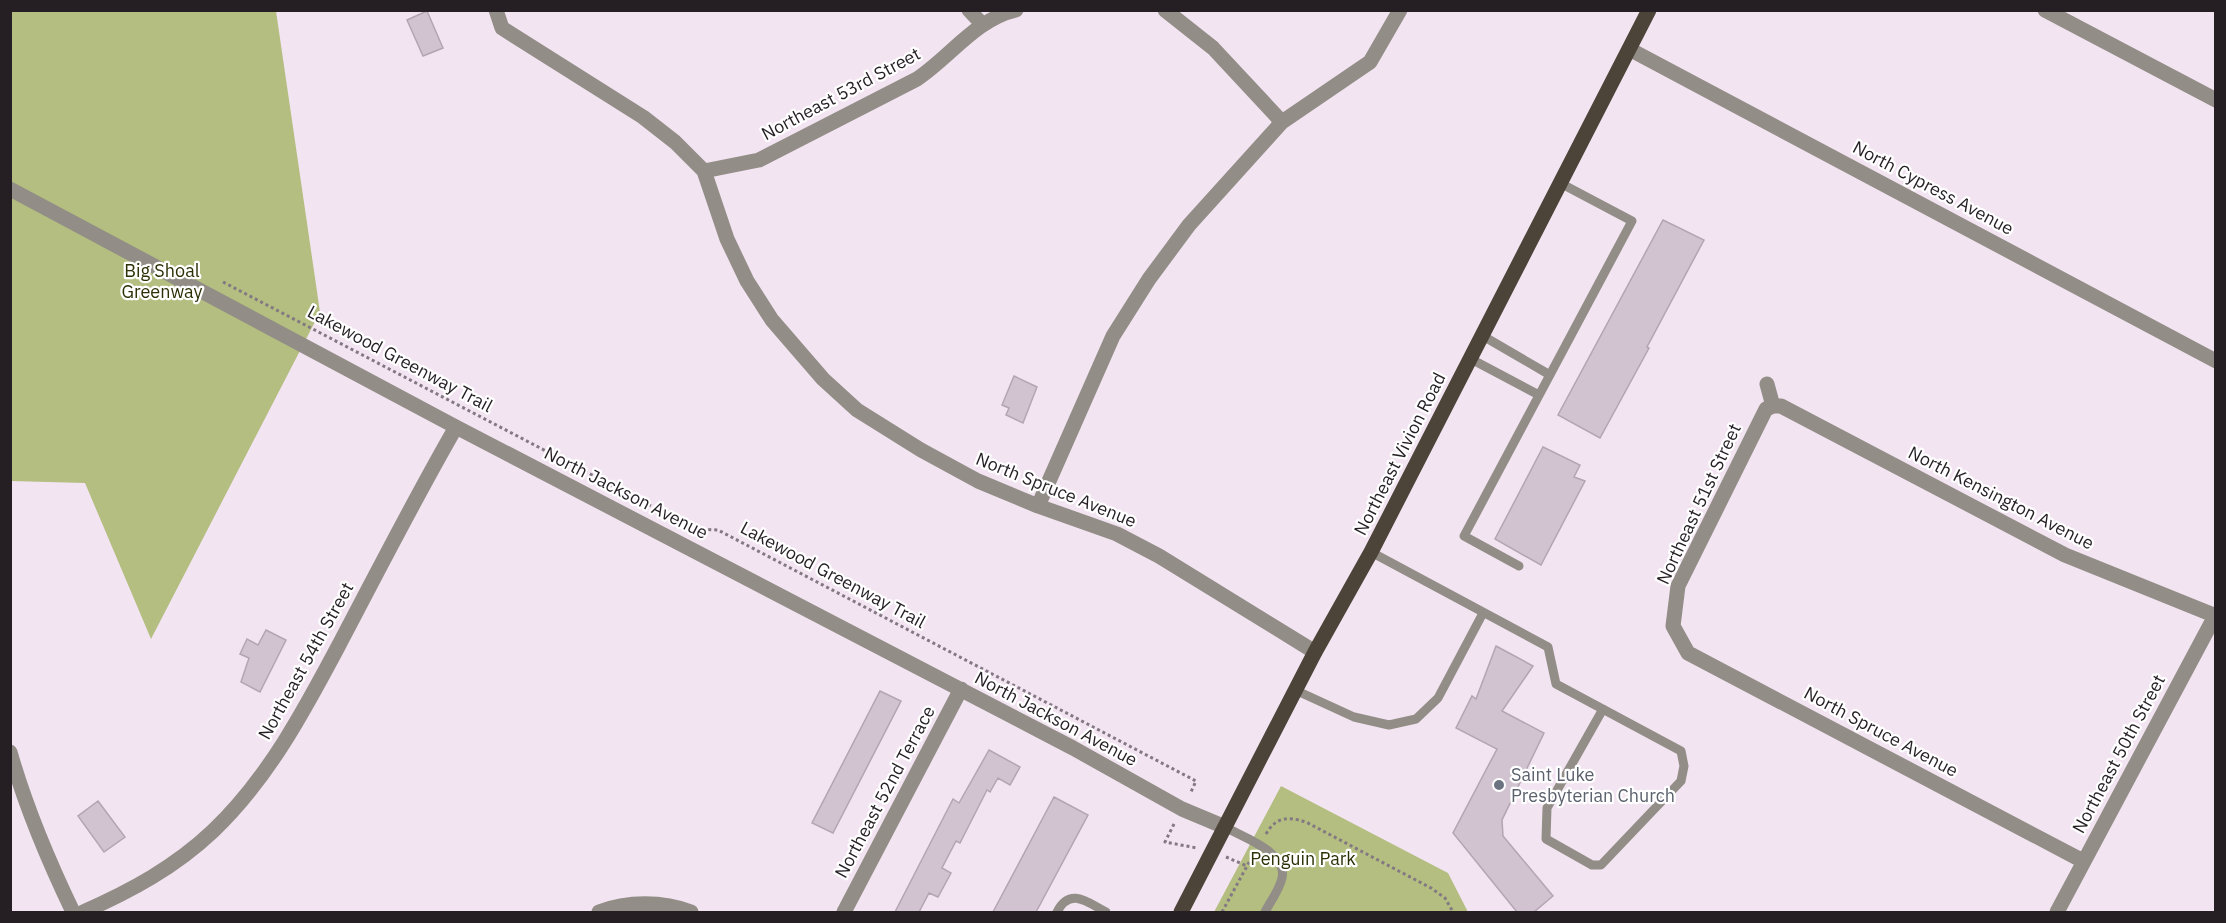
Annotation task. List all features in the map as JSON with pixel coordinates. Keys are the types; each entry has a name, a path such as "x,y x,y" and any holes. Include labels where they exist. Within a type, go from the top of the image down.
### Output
{"main road":[{"name":"Northeast Vivion Road","path":"1180,912 1315,652 1371,552 1631,50 1649,10"}],"street":[{"name":"North Spruce Avenue","path":"496,10 502,28 643,117 675,142 704,171 727,239 747,281 772,320 822,379 857,410 912,445 978,480 1038,507 1117,534 1159,556 1315,652"},
{"path":"969,10 982,24 1016,10"},
{"path":"1165,10 1213,48 1282,122"},
{"path":"1038,507 1113,336 1149,279 1190,225 1282,122 1370,62 1400,10"},
{"path":"2045,10 2216,100"},
{"name":"Northeast 53rd Street","path":"704,171 759,160 917,79 940,63 982,24"},
{"name":"North Cypress Avenue","path":"1631,50 2216,361"},
{"name":"North Jackson Avenue","path":"10,189 456,427 961,689 1182,809 1225,827"},
{"path":"1767,384 1773,406"},
{"name":"North Kensington Avenue","path":"1773,406 1781,406 2065,555 2215,615"},
{"name":"Northeast 51st Street","path":"1673,626 1678,586 1766,409 1773,406"},
{"name":"Northeast 54th Street","path":"83,912 125,894 169,867 216,829 248,792 303,712 456,427"},
{"name":"Northeast 50th Street","path":"2057,912 2215,615"},
{"name":"North Spruce Avenue","path":"1673,626 1688,652 2083,861"},
{"name":"Northeast 52nd Terrace","path":"844,912 961,689"},
{"path":"10,752 22,795 51,867 74,912"},
{"path":"599,912 620,906 646,904 691,912"}],"lane":[{"path":"1519,566 1464,536 1632,221 1562,183"},
{"path":"1483,336 1550,375"},
{"path":"1471,359 1539,395"},
{"path":"1371,552 1548,647 1556,684 1603,709 1681,751 1684,766 1681,781 1601,866 1592,865 1546,839 1544,831 1547,808 1603,709"},
{"path":"1295,690 1354,717 1389,725 1416,720 1438,698 1483,613"},
{"path":"1225,827 1272,854 1282,866 1282,879 1265,912"},
{"path":"1056,912 1061,903 1071,898 1079,898 1106,912"}],"path":[{"name":"Lakewood Greenway Trail","path":"216,278 695,529 718,530 1196,781 1188,798"},
{"path":"1258,846 1271,826 1279,819 1291,817 1306,822 1431,888 1445,898 1453,912"},
{"path":"1172,829 1165,842 1174,842"},
{"path":"1222,912 1247,866"}],"green space":[{"name":"Big Shoal Greenway","path":"11,11 276,11 320,312 151,639 85,483 11,481"},
{"name":"Penguin Park","path":"1281,786 1448,873 1468,912 1214,912"}],"building":[{"path":"427,11 443,48 423,56 407,20"},
{"path":"1663,220 1704,240 1600,438 1558,415"},
{"path":"1014,376 1037,387 1023,423 1006,415 1009,408 1002,405"},
{"path":"1543,447 1580,465 1574,477 1585,481 1541,565 1495,539"},
{"path":"266,630 286,640 260,692 241,682 249,658 240,654 247,639 258,645"},
{"name":"Saint Luke Presbyterian Church","path":"1496,646 1533,666 1502,711 1544,733 1502,820 1503,836 1553,896 1534,912 1517,912 1453,833 1497,749 1456,728 1472,696 1476,699"},
{"path":"880,691 901,701 833,833 812,823"},
{"path":"989,750 1020,767 1010,785 998,778 990,792 987,790 960,843 956,841 942,868 951,873 938,897 929,893 919,912 895,912 953,799 959,803"},
{"path":"1054,797 1088,815 1036,912 993,912"},
{"path":"98,801 125,837 104,852 78,816"}],"place":[{"name":"Saint Luke Presbyterian Church","path":"1499,785"}]}
